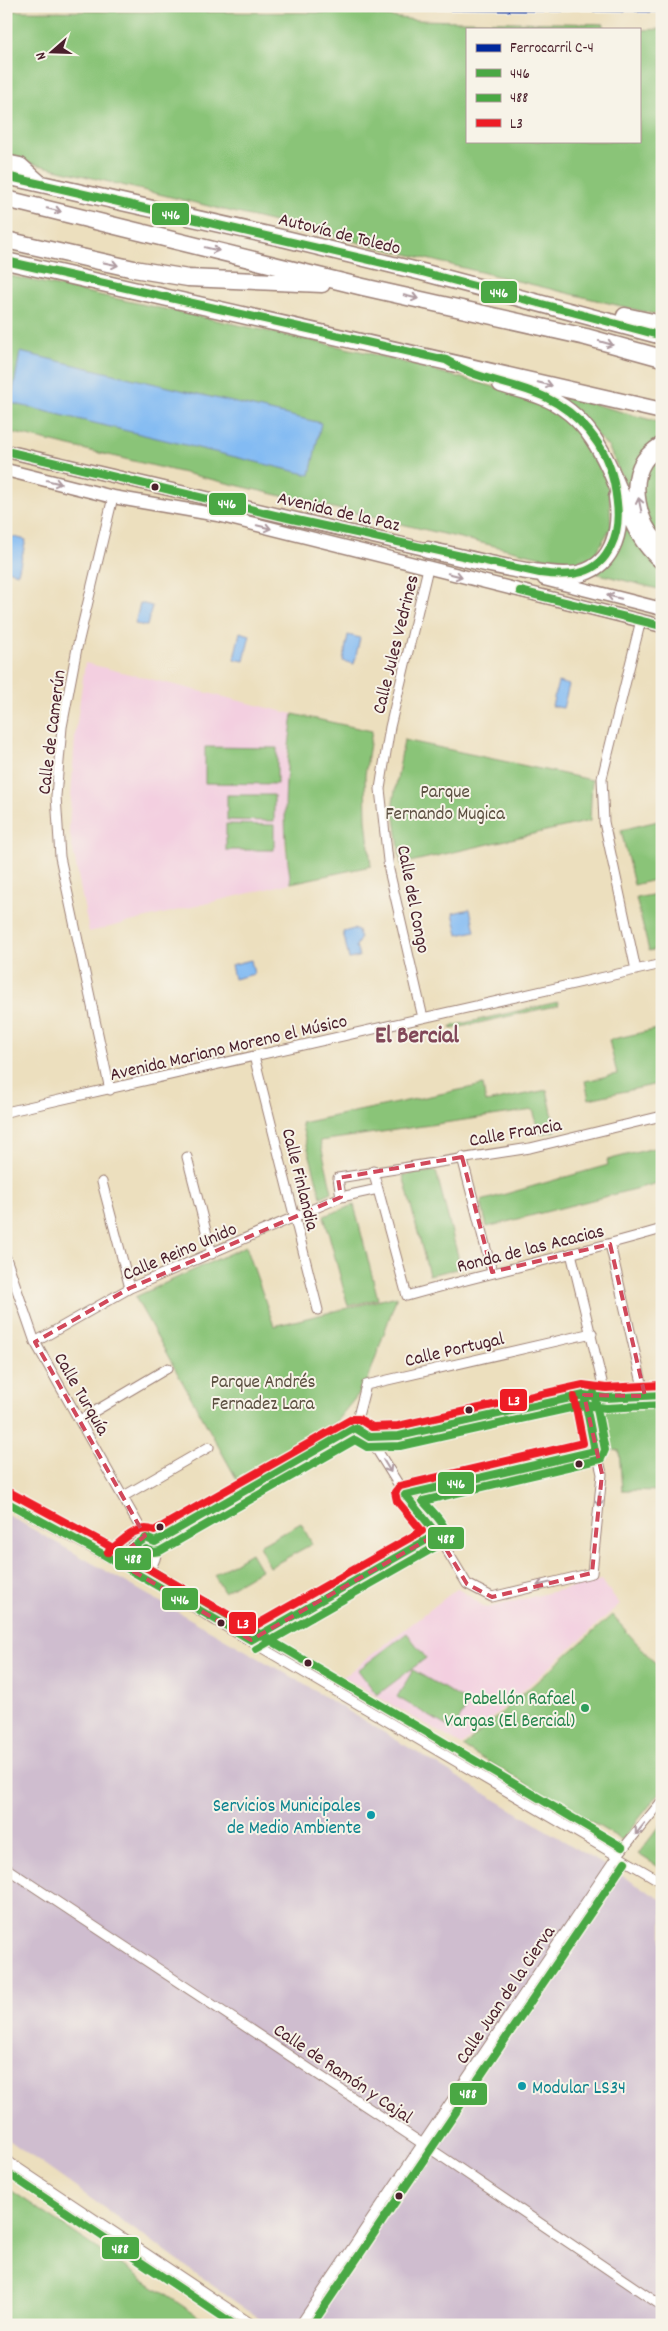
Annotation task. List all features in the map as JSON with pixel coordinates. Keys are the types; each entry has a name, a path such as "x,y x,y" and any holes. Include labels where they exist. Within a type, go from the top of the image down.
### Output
{"highway":[{"path":"6,163 20,166 42,185"},
{"name":"Autovía de Toledo","path":"6,176 286,239 422,272 662,336"},
{"path":"6,199 363,287 586,337 662,358"},
{"path":"6,240 63,254"},
{"path":"6,246 63,254 188,278 363,287"},
{"path":"6,261 446,360 662,411"},
{"path":"587,317 629,316 662,324"},
{"path":"446,360 470,374 542,396 561,406 590,433 600,447 633,525 646,546 662,561"},
{"path":"662,445 644,461 636,485 642,518 652,538 662,547"},
{"path":"428,550 556,575 582,573 598,564 608,555 614,543 619,514 610,468"}],"street":[{"name":"Avenida de la Paz","path":"6,451 428,550 662,609"},
{"path":"6,470 113,497 218,515 662,626"},
{"name":"Calle de Camerún","path":"110,1090 60,856 56,796 62,727 113,497"},
{"name":"Calle Jules Vedrines","path":"390,727 428,568"},
{"path":"636,970 604,822 602,778 641,620"},
{"name":"Calle del Congo","path":"390,727 380,788 389,870 423,1018"},
{"name":"Avenida Mariano Moreno el Músico","path":"6,1112 662,964"},
{"name":"Calle Finlandia","path":"254,1056 318,1310"},
{"name":"Calle Francia","path":"341,1198 338,1178 462,1157 530,1148 662,1116"},
{"path":"187,1157 212,1254"},
{"path":"462,1157 492,1272"},
{"path":"373,1171 378,1189"},
{"path":"102,1182 130,1288"},
{"name":"Calle Reino Unido","path":"35,1342 130,1288 341,1198 378,1189"},
{"name":"Ronda de las Acacias","path":"378,1189 407,1296 492,1272 662,1230"},
{"path":"610,1244 645,1396"},
{"path":"571,1253 592,1332 606,1398"},
{"name":"Calle Turquía","path":"6,1258 35,1342 151,1540"},
{"name":"Calle Portugal","path":"355,1428 366,1385 592,1332"},
{"path":"80,1420 168,1368"},
{"path":"369,1437 399,1436 584,1395 606,1398 662,1395"},
{"path":"114,1560 139,1541 151,1540 355,1428 369,1437 405,1495 437,1534 467,1584 492,1597 592,1573 602,1474 595,1451 584,1395"},
{"path":"124,1496 209,1447"},
{"path":"405,1495 595,1451"},
{"path":"6,1502 145,1577 216,1621 662,1882"},
{"path":"251,1640 437,1534"},
{"path":"145,1577 156,1557 157,1548 151,1540"},
{"name":"Calle Juan de la Cierva","path":"300,2325 617,1856 662,1801"},
{"name":"Calle de Ramón y Cajal","path":"6,1868 662,2306"},
{"path":"6,2160 252,2325"}],"highlighted area":[{"path":"462,1157 492,1272 610,1244 645,1396 584,1395 602,1474 592,1573 492,1597 467,1584 437,1534 251,1640 114,1560 145,1536 35,1342 130,1288 341,1197 338,1178 373,1171"}],"shaded area":[{"path":"85,663 293,714 287,756 285,846 291,883 89,932 69,829 75,736"},
{"path":"6,1514 290,1676 662,1900 662,2325 268,2325 6,2138"},
{"path":"601,1580 620,1604 462,1745 343,1677 458,1588 486,1608"}],"green space":[{"path":"6,11 358,13 416,20 604,24 604,28 466,28 466,142 640,142 640,30 662,29 662,316 6,157"},
{"path":"6,275 369,353 517,393 548,404 572,424 600,458 609,488 611,527 594,556 571,564 6,431"},
{"path":"557,394 662,423 662,590 595,573 626,487 609,448"},
{"path":"293,714 372,731 365,775 366,819 371,866 291,883 286,840 285,798"},
{"name":"Parque Fernando Mugica","path":"404,740 592,780 590,821 401,864 393,802"},
{"path":"205,747 277,748 277,784 205,783"},
{"path":"227,795 274,795 274,821 227,820"},
{"path":"662,820 662,878 634,885 621,830"},
{"path":"226,824 274,825 274,850 226,850"},
{"path":"662,893 662,948 649,951 636,898"},
{"path":"558,1002 559,1005 452,1029 451,1026"},
{"path":"662,1028 662,1083 589,1099 585,1081 617,1074 609,1040"},
{"path":"483,1085 486,1102 547,1090 556,1131 540,1134 533,1110 320,1141 332,1192 321,1197 301,1123"},
{"path":"662,1146 662,1182 487,1227 481,1201 608,1165 607,1160"},
{"path":"436,1171 461,1268 429,1275 403,1175"},
{"path":"354,1205 378,1299 348,1306 324,1216"},
{"name":"Parque Andrés Fernadez Lara","path":"246,1246 274,1326 397,1296 366,1385 334,1424 258,1471 240,1485 135,1297"},
{"path":"662,1405 662,1491 622,1490 619,1450 605,1451 599,1423 605,1408"},
{"path":"301,1523 312,1544 270,1567 259,1546"},
{"path":"251,1553 261,1570 224,1592 214,1575"},
{"name":"Pabellón Rafael Vargas (El Bercial)","path":"612,1615 651,1659 662,1668 662,1790 622,1840 463,1747"},
{"path":"407,1633 426,1658 377,1695 358,1670"},
{"path":"413,1670 469,1703 453,1730 397,1697"},
{"path":"662,1823 662,1869 638,1854"},
{"path":"6,2187 211,2325 6,2325"}],"water":[{"path":"20,352 321,423 310,475 11,403"},
{"path":"10,536 26,540 18,573 6,570 6,551"},
{"path":"140,603 152,606 147,626 135,624"},
{"path":"240,632 250,635 244,661 234,659"},
{"path":"348,635 360,638 354,664 343,661"},
{"path":"558,682 569,685 563,708 552,706"},
{"path":"470,909 475,931 458,935 453,913"},
{"path":"354,929 358,931 360,939 356,946 359,957 349,959 343,932"},
{"path":"251,960 254,974 234,979 231,965"}],"rail line":[{"name":"C-4","path":"399,6 662,8"}],"transit line":[{"name":"446","path":"6,176 422,272 662,336"},
{"name":"446","path":"6,261 446,360 471,373 545,397 580,421 590,432 605,456 614,483 617,523 611,546 605,556 590,569 562,575 540,573 292,519 6,451"},
{"name":"446","path":"520,591 662,626"},
{"name":"L3","path":"108,1552 135,1531 148,1529 154,1531 352,1419 359,1419 372,1427 398,1426 583,1385 606,1388 661,1385"},
{"name":"488","path":"256,1649 444,1542 446,1532 443,1526 423,1501 601,1459 605,1450 594,1393"},
{"name":"446","path":"6,1502 99,1552 251,1640 437,1534 405,1495 595,1451 584,1395"},
{"name":"446","path":"114,1560 146,1538 155,1542 355,1428 369,1437 399,1436 584,1395 606,1398 662,1395"},
{"name":"L3","path":"11,1493 104,1543 251,1628 422,1531 397,1501 395,1492 400,1486 583,1443 574,1397"},
{"name":"488","path":"622,1847 132,1559 146,1549 154,1552 160,1551 355,1440 367,1447 400,1446 584,1405 606,1408 662,1405"},
{"name":"488","path":"312,2325 625,1862"},
{"name":"488","path":"6,2172 235,2325"}],"place":[{"name":"Pabellón Rafael Vargas (El Bercial)","path":"585,1708"},
{"name":"Servicios Municipales de Medio Ambiente","path":"371,1815"},
{"name":"Modular LS34","path":"522,2086"}],"district":[{"name":"El Bercial","path":"417,1034"}]}
